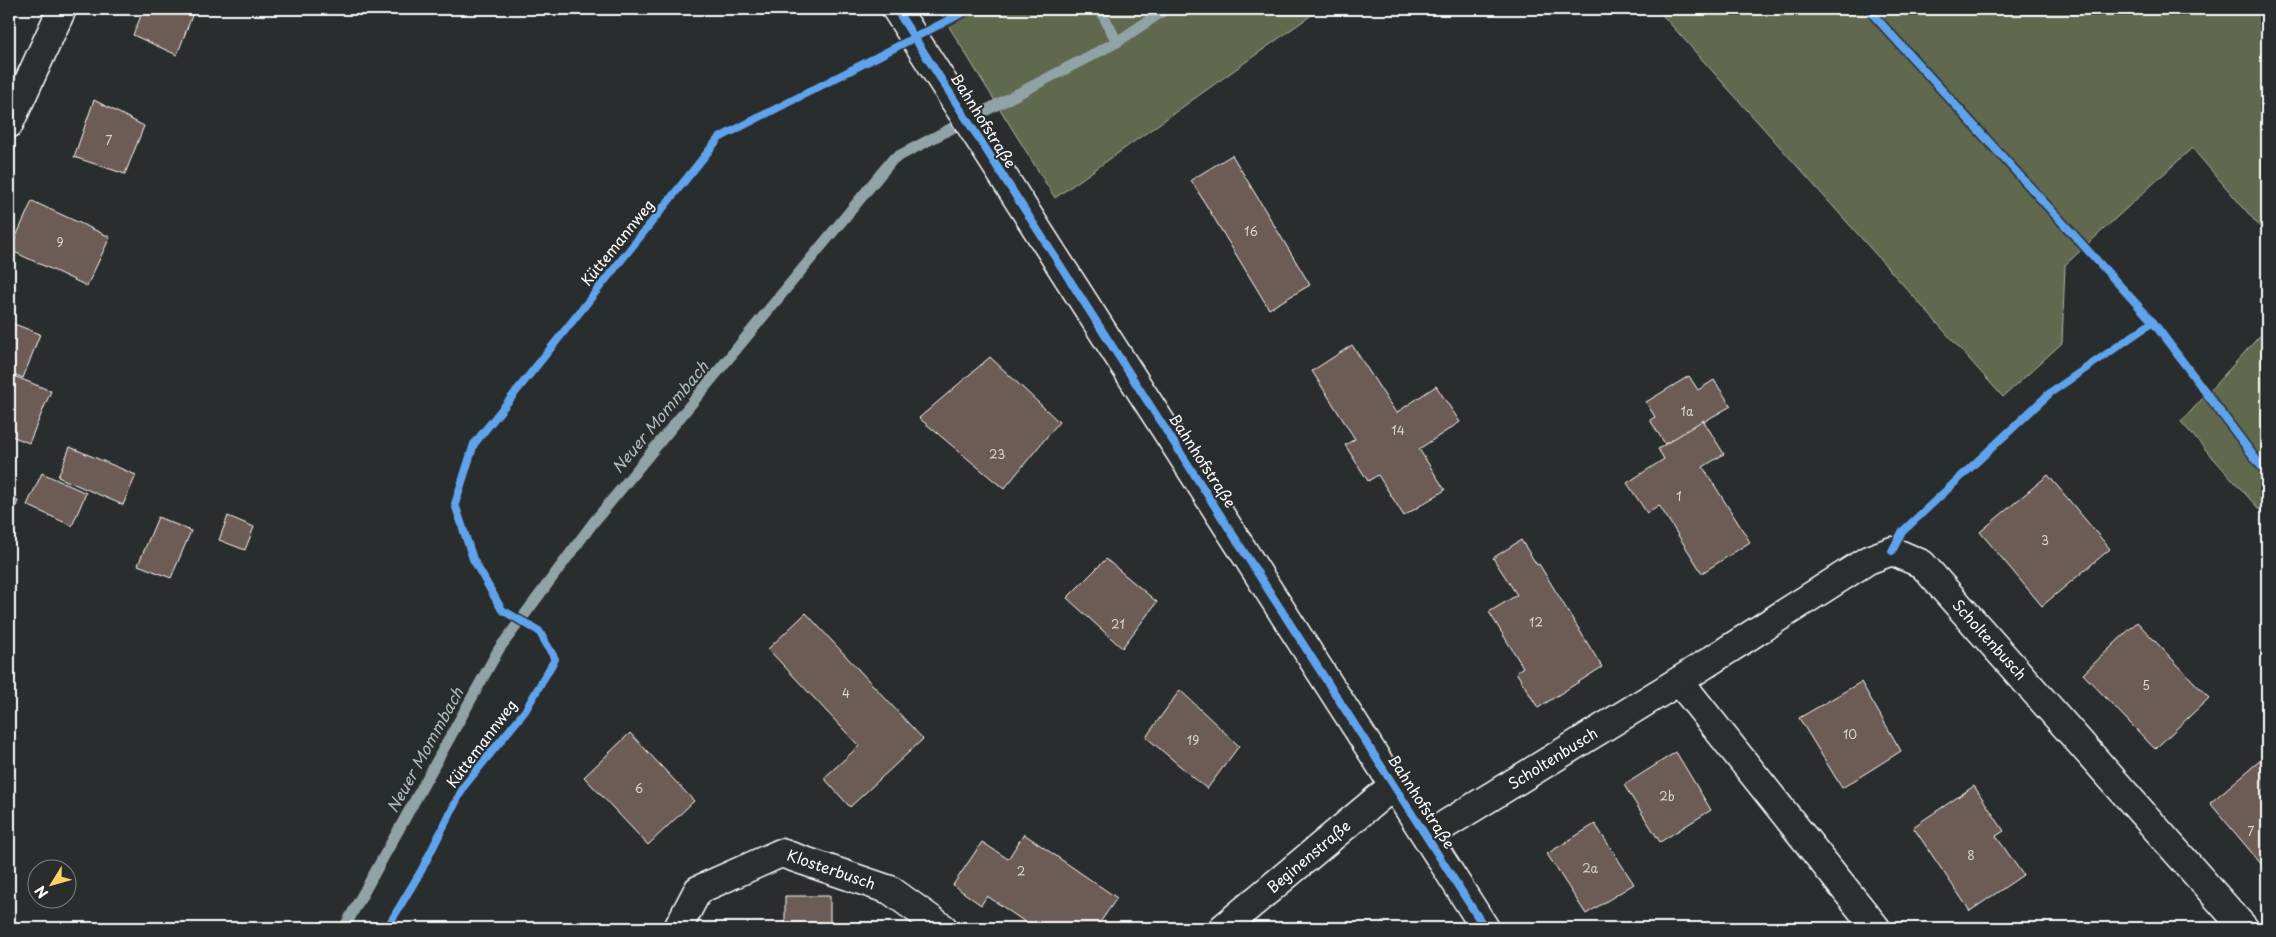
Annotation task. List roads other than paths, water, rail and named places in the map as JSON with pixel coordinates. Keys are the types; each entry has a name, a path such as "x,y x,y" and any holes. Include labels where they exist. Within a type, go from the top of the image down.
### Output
{"street":[{"path":"9,124 62,9"},
{"name":"Bahnhofstraße","path":"896,9 1485,928"},
{"name":"Scholtenbusch","path":"1427,836 1679,681 1868,560 1892,552 1922,564 2244,928"},
{"path":"1679,681 1876,928"},
{"name":"Beginenstraße","path":"1224,928 1394,785"},
{"name":"Klosterbusch","path":"678,928 698,890 781,853 890,890 942,928"}],"waterway":[{"name":"Neuer Mommbach","path":"1100,9 1117,42"},
{"name":"Neuer Mommbach","path":"344,928 499,649 593,523 893,159 1117,42 1166,9"}]}
